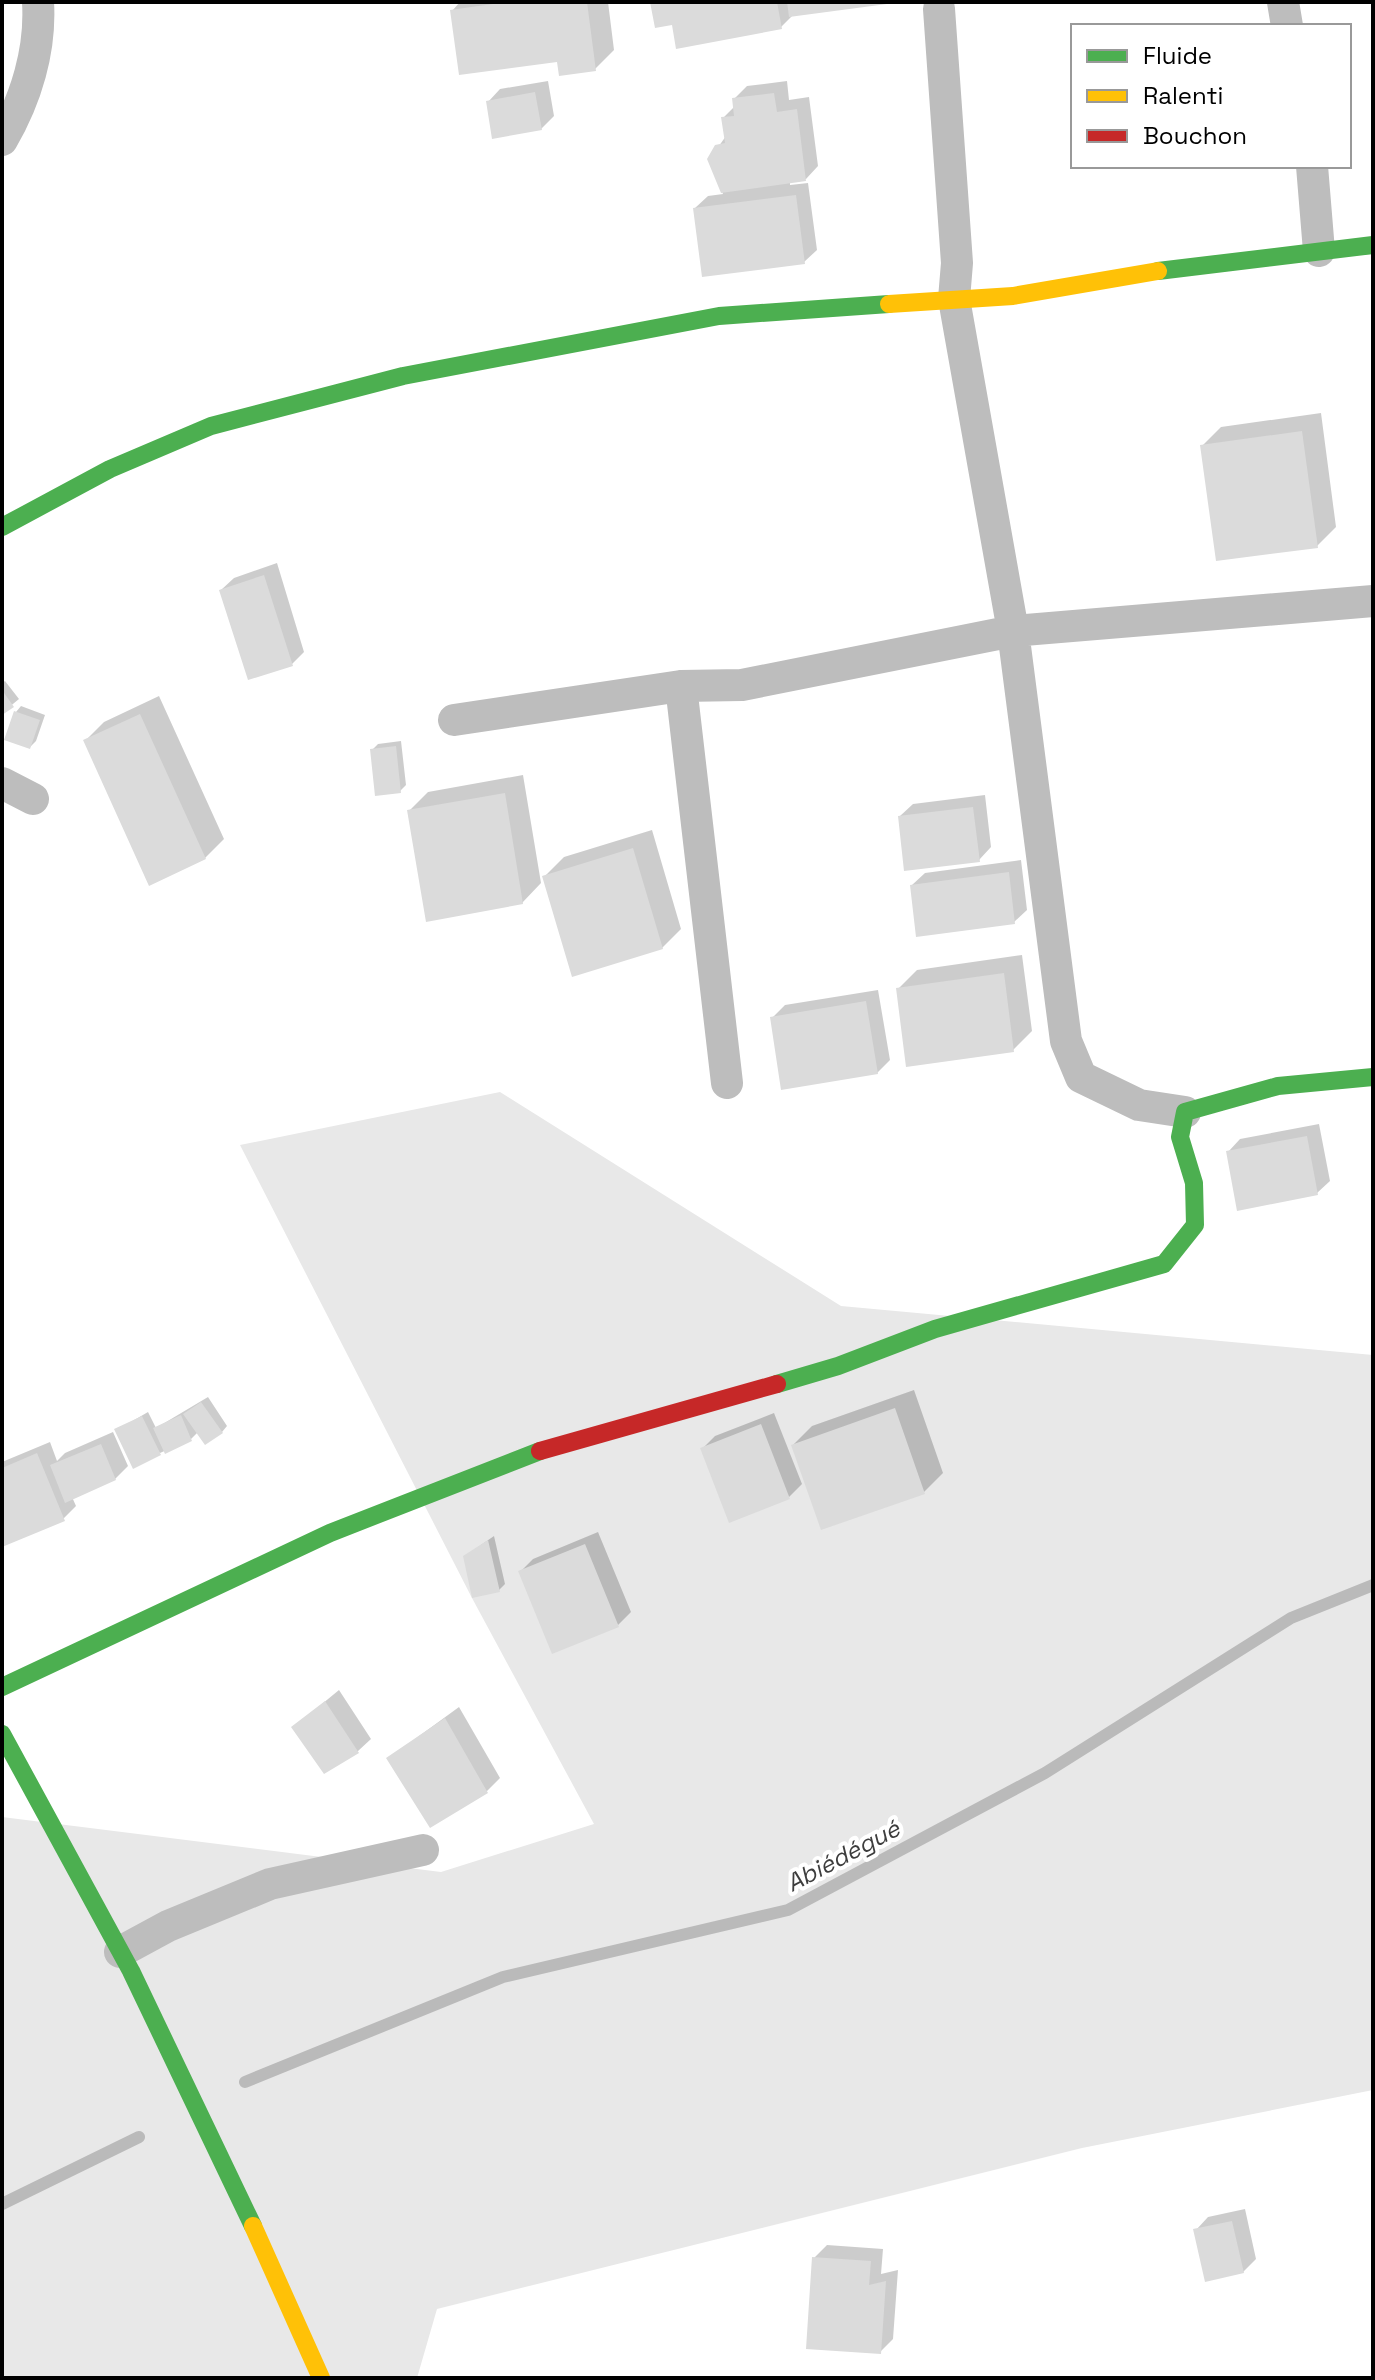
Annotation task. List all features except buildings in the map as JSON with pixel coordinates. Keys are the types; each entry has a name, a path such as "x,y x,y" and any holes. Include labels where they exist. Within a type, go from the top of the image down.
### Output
{"street":[{"path":"2,140 23,105 39,24 38,2"},
{"path":"1283,2 1287,24"},
{"path":"939,9 944,116 957,250 954,299 1013,631 1066,1041 1081,1077 1139,1105 1185,1112 1223,1096 1282,1084 1373,1077"},
{"path":"1312,168 1319,251"},
{"path":"2,527 110,469 211,426 403,376 719,316 1013,296 1207,262 1373,245"},
{"path":"454,720 681,686 742,685 1013,631 1373,601"},
{"path":"681,686 727,1083"},
{"path":"2,783 33,799"},
{"path":"2,1687 330,1533 517,1458 838,1366 935,1329 1164,1264 1195,1225 1194,1183 1180,1137 1185,1112"},
{"path":"2,1734 67,1847 245,2202 321,2378"},
{"path":"120,1952 168,1926 270,1884 423,1850"}],"shaded area":[{"path":"500,1092 841,1306 1373,1355 1373,2090 1082,2148 437,2309 417,2378 2,2378 2,1817 441,1872 594,1824 472,1598 240,1145"}],"waterway":[{"name":"Abiédégué","path":"245,2082 503,1977 788,1910 1045,1773 1291,1618 1373,1585"},
{"name":"Abiédégué","path":"2,2204 139,2137"}],"traffic: fast":[{"path":"1158,271 1373,245"},
{"path":"2,527 110,469 211,426 403,376 719,316 889,304"},
{"path":"777,1384 838,1366 935,1329 1164,1264 1195,1225 1194,1183 1180,1137 1185,1112 1278,1086 1373,1077"},
{"path":"2,1687 330,1533 540,1451"},
{"path":"2,1734 131,1971 253,2226"}],"traffic: slow":[{"path":"889,304 1013,296 1158,271"},
{"path":"253,2226 321,2378"}],"traffic: jam":[{"path":"540,1451 777,1384"}]}
